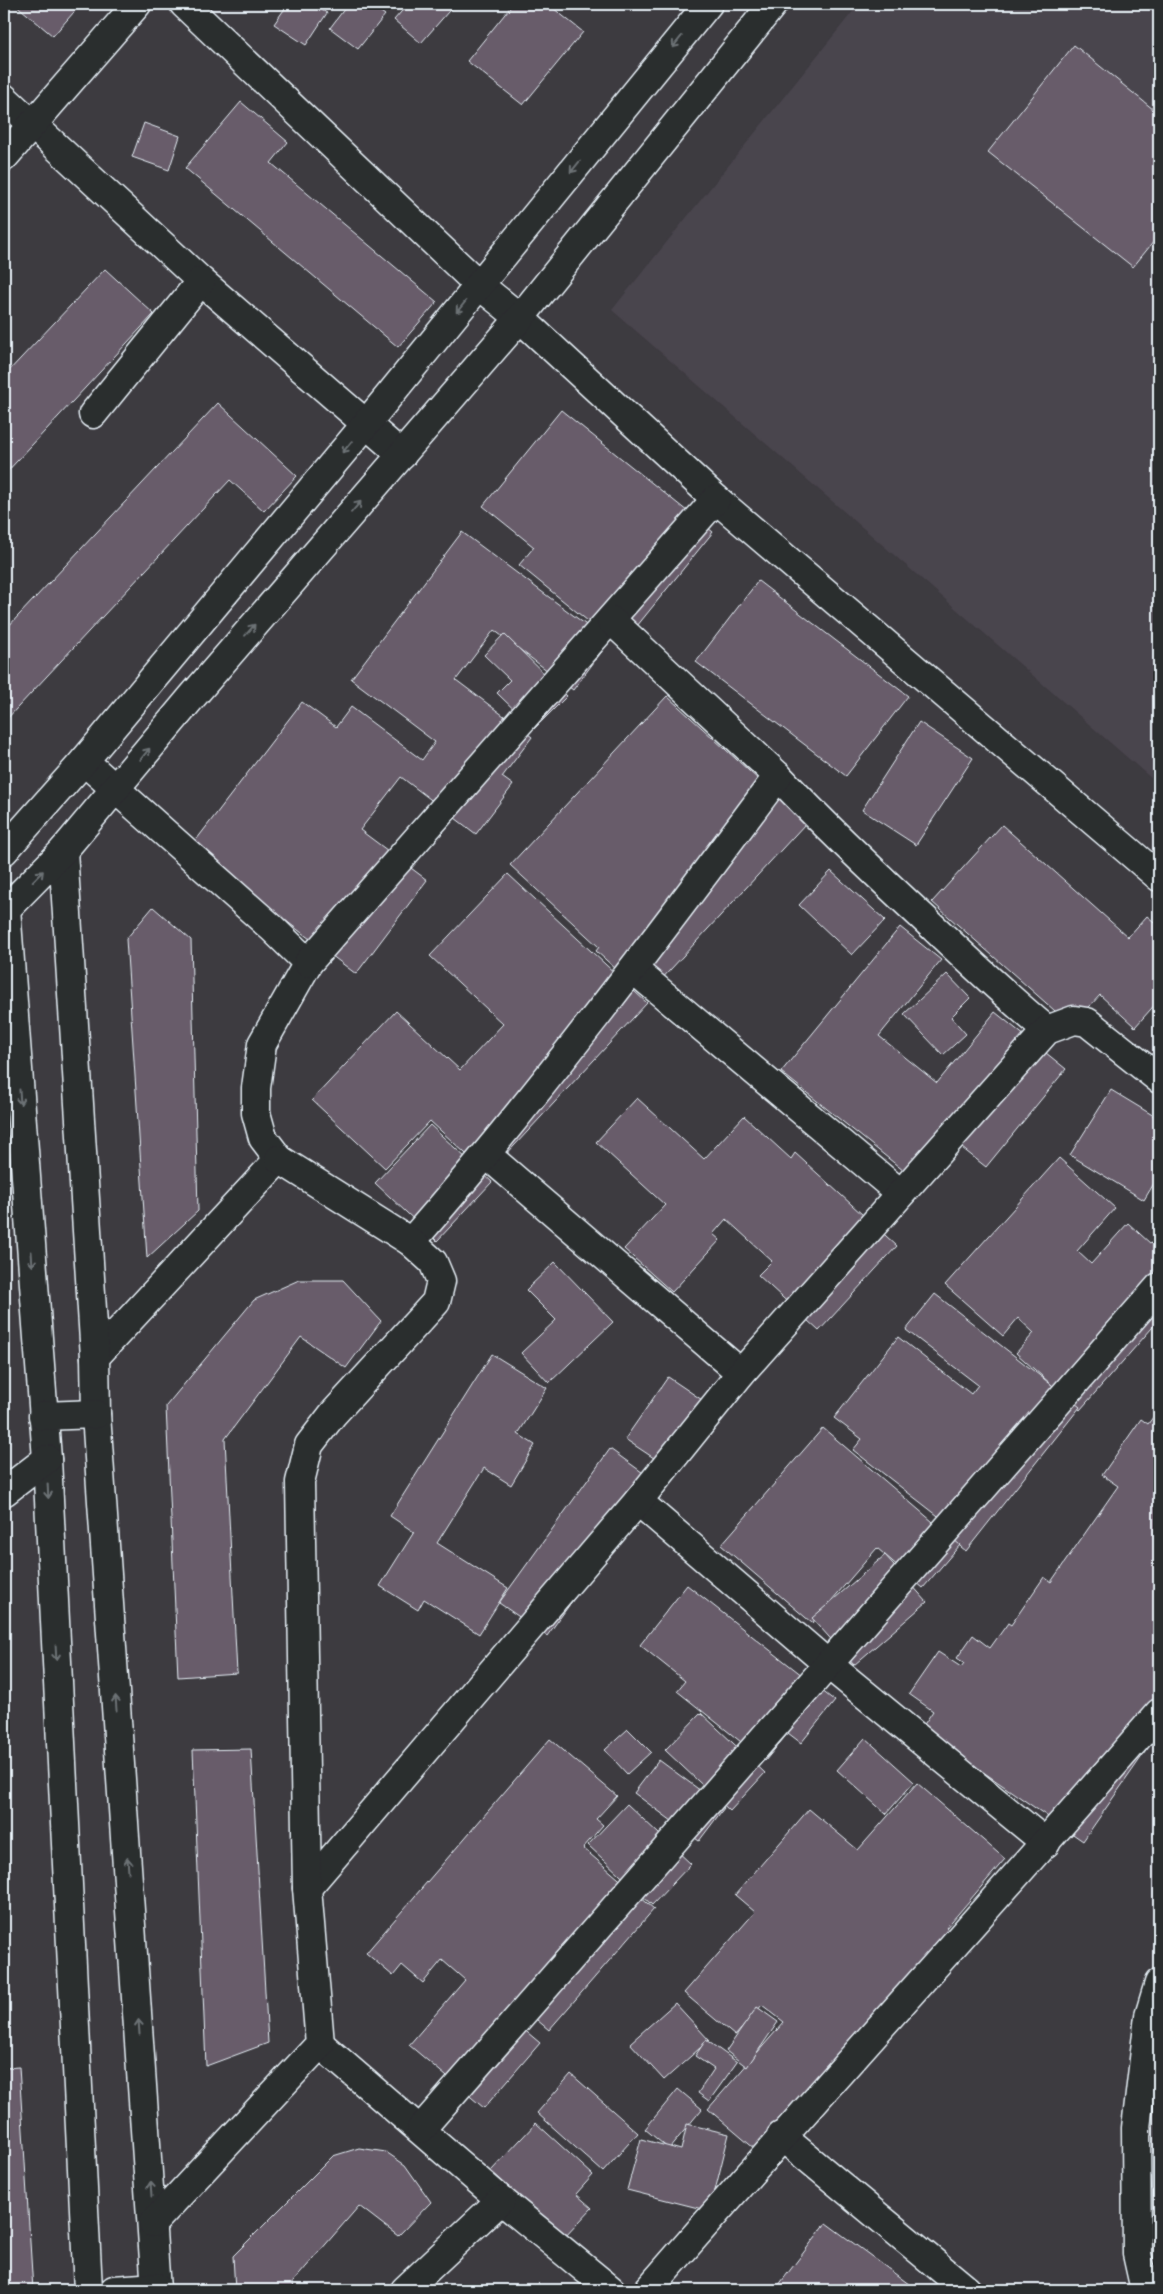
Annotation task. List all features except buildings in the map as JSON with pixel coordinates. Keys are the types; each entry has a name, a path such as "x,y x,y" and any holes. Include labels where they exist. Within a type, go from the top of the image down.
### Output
{"street":[{"path":"4,157 30,124 137,4"},
{"path":"184,4 478,285 520,318 716,499 1159,877"},
{"path":"4,851 84,761 366,424 708,4"},
{"path":"88,2290 47,1458 5,910 63,851 192,697 520,318 773,4"},
{"path":"4,98 201,281 402,455"},
{"path":"93,414 201,281"},
{"path":"611,2290 500,2200 320,2044 307,1888 300,1482 309,1445 334,1414 436,1302 441,1281 433,1262 411,1242 279,1159 263,1138 256,1113 256,1088 262,1044 308,963 716,499"},
{"path":"611,620 778,776 816,817 868,867 1019,1007 1047,1030"},
{"path":"84,761 272,928 308,963"},
{"path":"411,1242 487,1155 633,969 778,776"},
{"path":"63,851 95,1357 96,1414 156,2288 114,2290"},
{"path":"633,969 900,1193"},
{"path":"307,1888 638,1501 741,1373 1047,1030 1074,1020 1087,1022 1159,1079"},
{"path":"487,1155 741,1373"},
{"path":"95,1357 279,1159"},
{"path":"420,2129 1159,1287"},
{"path":"43,1416 96,1414"},
{"path":"4,1492 47,1458"},
{"path":"638,1501 829,1665 1046,1842"},
{"path":"648,2290 782,2136 1159,1713"},
{"path":"1145,2290 1137,2254 1136,2128 1149,2016 1159,1983"},
{"path":"153,2223 320,2044"},
{"path":"782,2136 956,2287"},
{"path":"405,2290 500,2200"}],"shaded area":[{"path":"859,4 1159,4 1159,785 612,310"}]}
